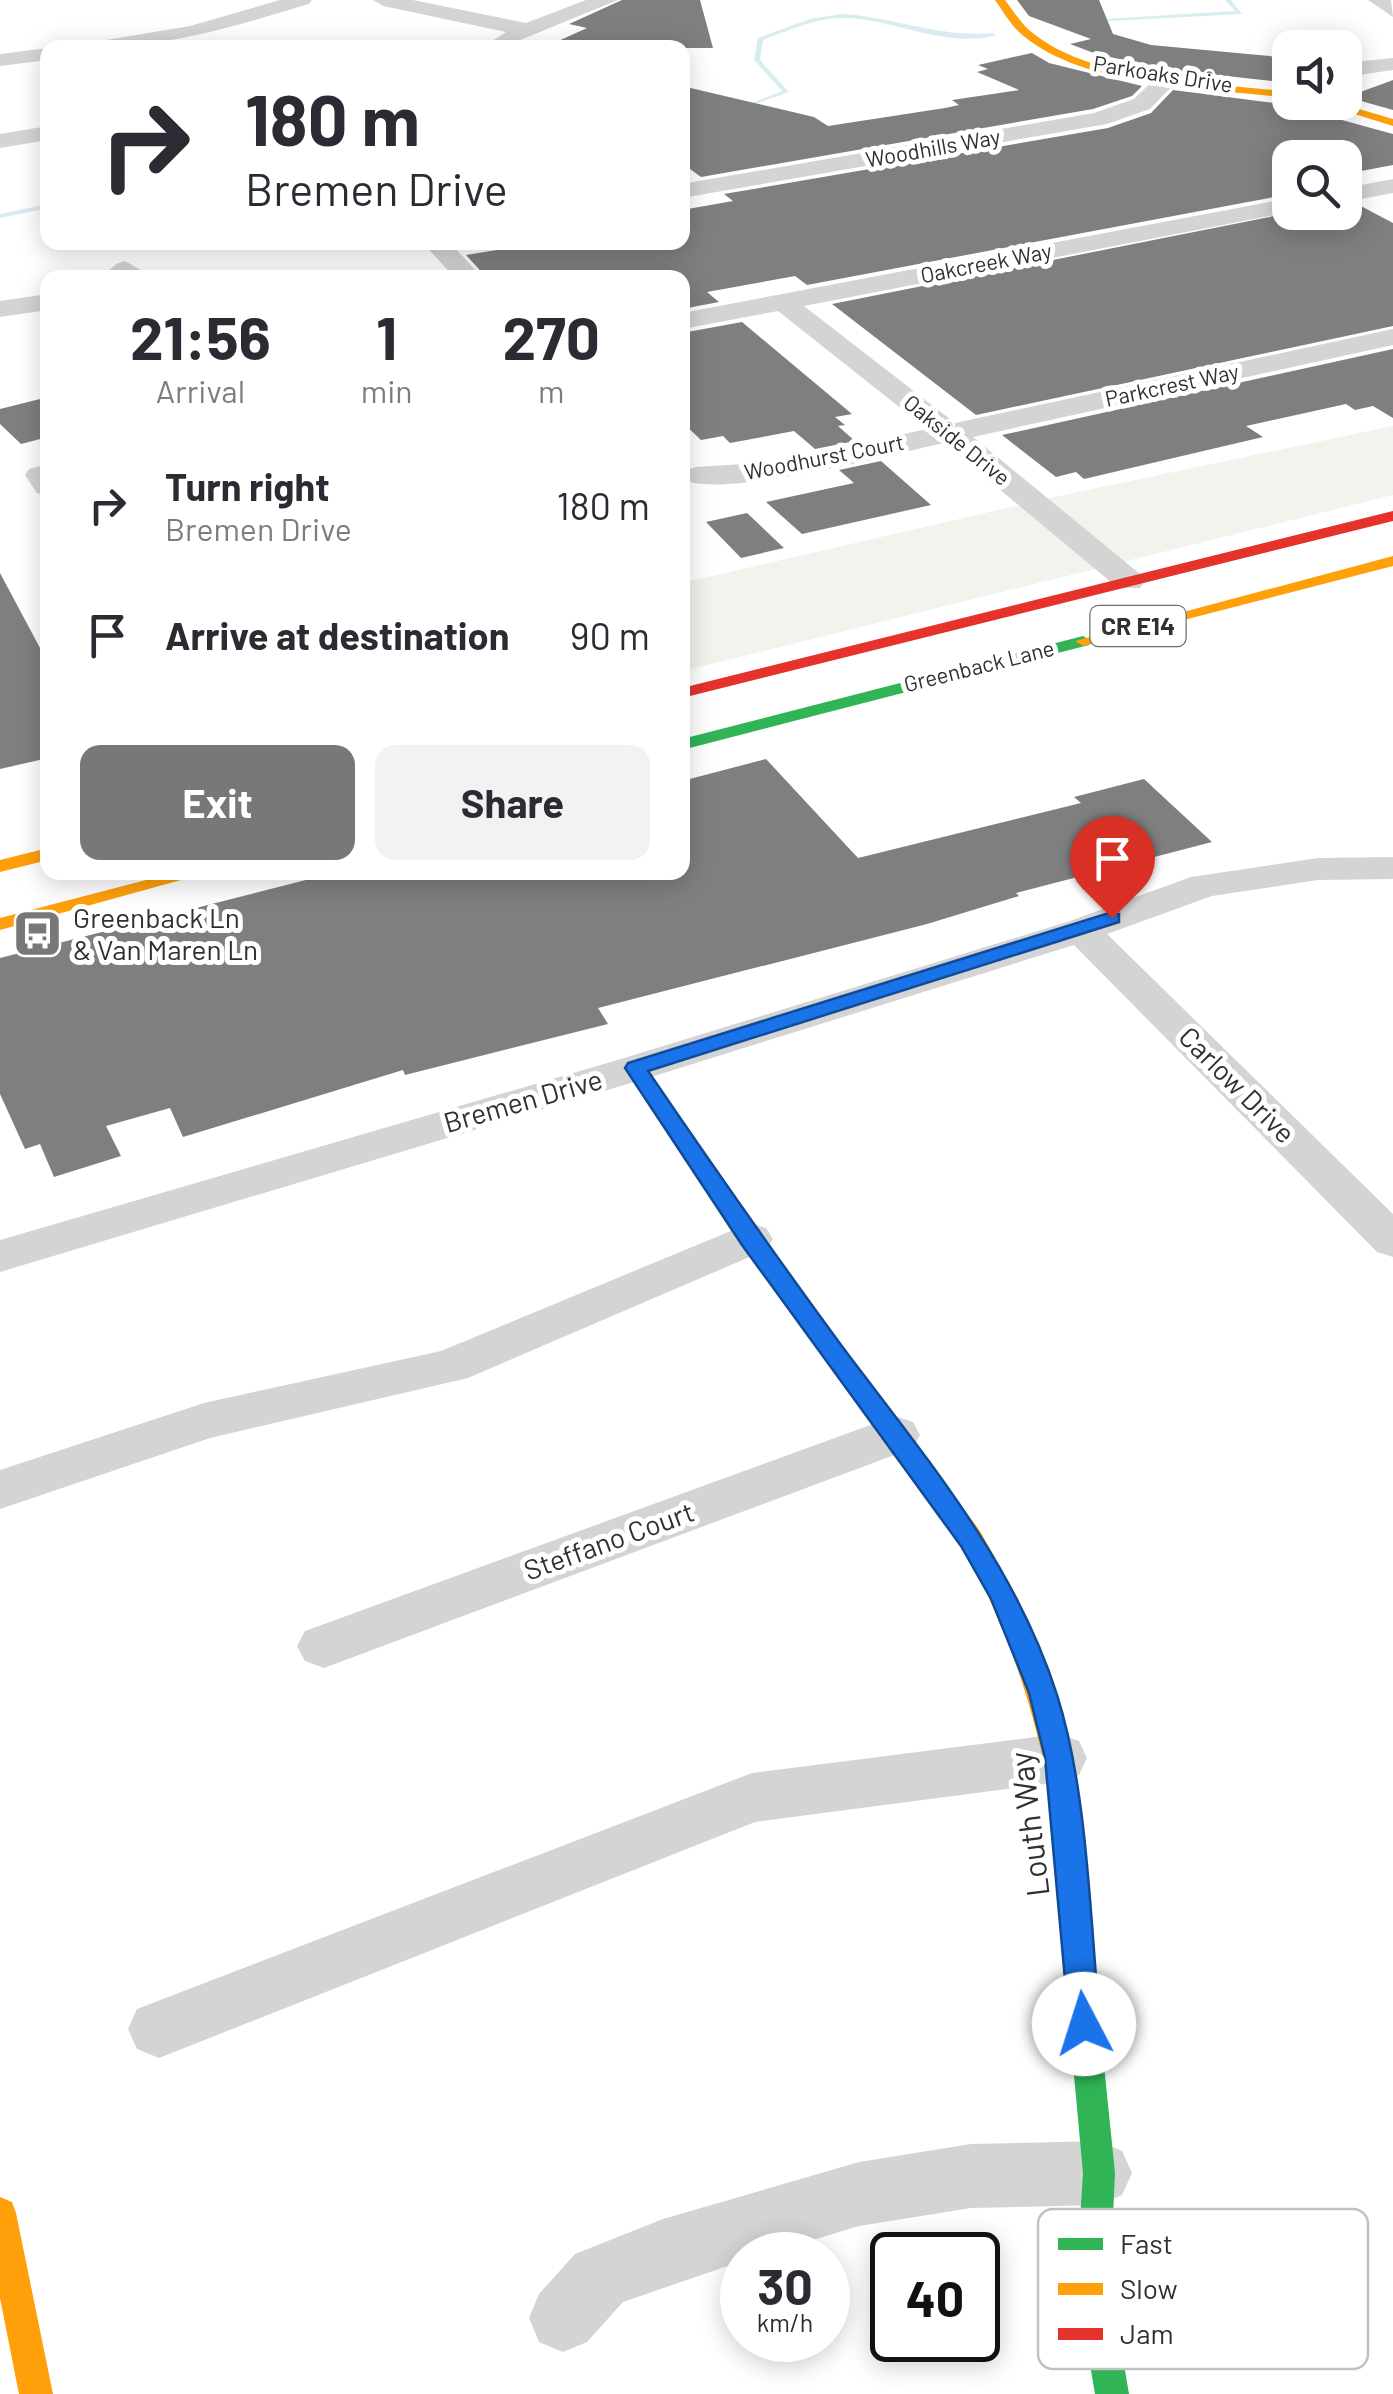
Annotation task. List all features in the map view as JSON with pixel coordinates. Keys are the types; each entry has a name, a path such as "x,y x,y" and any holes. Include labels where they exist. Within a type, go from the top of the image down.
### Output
{"main road":[{"name":"Parkoaks Drive","path":"1000,0 1013,23 1050,50 1097,64 1272,92"},
{"path":"1362,114 1393,122"},
{"name":"Greenback Lane","path":"690,692 1393,516"},
{"name":"Greenback Lane","path":"690,743 1390,565"},
{"path":"988,641 1136,602 1142,593 1129,581"},
{"path":"883,691 885,676 896,667 953,650"},
{"path":"0,866 40,856"},
{"path":"0,924 170,880"},
{"name":"Louth Way","path":"636,1068 750,1239 970,1538 1004,1597 1042,1693 1059,1758 1099,2173 1097,2209"},
{"path":"0,2213 36,2394"},
{"name":"Louth Way","path":"1108,2369 1112,2394"}],"street":[{"path":"143,40 192,32 302,0"},
{"path":"382,0 528,30"},
{"path":"507,40 608,0"},
{"path":"1378,0 1393,11"},
{"path":"0,60 40,55"},
{"path":"1362,68 1393,64"},
{"name":"Woodhills Way","path":"690,190 1099,118 1142,104 1170,77"},
{"path":"0,141 40,134"},
{"path":"1362,192 1393,186"},
{"name":"Oakcreek Way","path":"690,319 1272,208"},
{"path":"442,250 462,270"},
{"name":"Oakside Drive","path":"782,302 950,433 1129,581"},
{"path":"0,309 40,303"},
{"name":"Parkcrest Way","path":"950,433 1393,338"},
{"name":"Woodhurst Court","path":"696,476 774,470 950,433"},
{"name":"Bremen Drive","path":"0,1256 636,1068 1081,930 1205,884 1318,869 1393,868"},
{"name":"Carlow Drive","path":"1081,930 1393,1240"},
{"path":"0,1490 204,1420 450,1366 750,1239"},
{"name":"Steffano Court","path":"324,1646 895,1435"},
{"path":"159,2029 752,1798 1059,1758"},
{"path":"564,2318 599,2278 663,2252 859,2194 972,2176 1099,2173"}],"shaded area":[{"path":"1393,426 1393,495 690,669 690,581 1059,496"}],"building":[{"path":"622,0 700,0 713,48 690,48 690,40 561,40 587,28 569,24"},
{"path":"1017,0 1099,0 1113,34 1151,45 1272,56 1272,81 1180,71 1099,55 1070,44 1091,39 1029,16"},
{"path":"1032,53 1049,63 1142,86 1132,96 1093,109 701,177 690,169 690,88 814,117 828,126 945,108 959,105 952,100 1019,90 977,72 988,69 978,65"},
{"path":"1393,80 1393,110 1362,101 1362,91"},
{"path":"1173,90 1272,103 1272,120 1342,120 1393,134 1393,165 1362,171 1362,140 1272,140 1272,197 807,285 795,276 707,292 719,302 690,307 690,270 480,270 466,255 497,250 690,250 690,209 733,201 724,194 1108,128 1151,113"},
{"path":"1362,207 1393,223 1393,326 976,415 832,304 1272,216 1272,230 1362,230"},
{"path":"742,322 852,414 835,417 845,425 838,426 855,441 815,449 794,431 730,443 723,436 701,440 690,430 690,332"},
{"path":"1393,349 1393,418 1373,406 1355,410 1346,404 1246,426 1263,437 1084,479 1076,472 1056,477 1002,435"},
{"path":"40,399 40,439 21,444 0,424 0,409"},
{"path":"881,461 931,505 802,534 766,502 854,483 839,470"},
{"path":"747,513 784,548 741,558 706,522"},
{"path":"0,573 40,648 40,760 0,769"},
{"path":"766,759 858,858 1081,803 1074,797 1144,779 1212,842 1016,893 1019,896 927,924 598,1008 608,1024 405,1075 403,1070 183,1137 170,1108 106,1126 121,1156 54,1177 40,1144 25,1149 0,1094 0,958 306,880 690,880 690,779"}],"waterway":[{"path":"1090,20 1240,13 1228,0"},
{"path":"744,108 786,92 757,60 760,39 812,20 863,17 950,35 993,35"},
{"path":"0,216 40,208"}],"traffic: fast":[{"path":"690,743 1083,641"},
{"path":"1060,1771 1099,2173 1097,2209"},
{"path":"1108,2369 1112,2394"}],"traffic: slow":[{"path":"1000,0 1021,28 1052,49 1089,64 1173,81 1272,93"},
{"path":"1362,114 1393,123"},
{"path":"1083,641 1393,561"},
{"path":"0,866 40,856"},
{"path":"0,924 170,880"},
{"path":"636,1068 750,1239 971,1538 1004,1597 1042,1693 1060,1771"},
{"path":"0,2213 36,2394"}],"traffic: jam":[{"path":"690,691 1393,516"}],"place":[{"name":"Greenback Ln & Van Maren Ln","path":"38,934"}],"route":[{"path":"1084,2024 1059,1758 1042,1693 1004,1597 970,1538 750,1239 636,1068 1112,918"}]}
